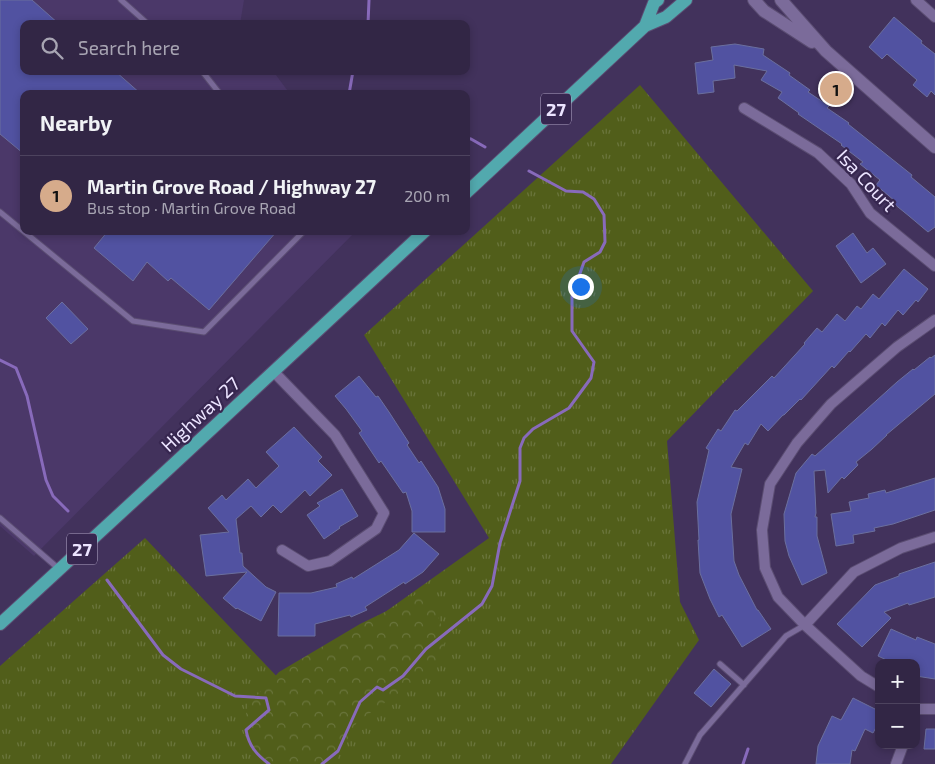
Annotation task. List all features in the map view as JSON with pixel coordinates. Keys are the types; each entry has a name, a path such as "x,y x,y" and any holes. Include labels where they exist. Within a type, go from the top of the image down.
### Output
{"main road":[{"name":"27","path":"645,26 654,3 658,0"},
{"name":"27","path":"470,189 645,26 666,17 686,0"},
{"name":"Highway 27","path":"0,624 421,235"}],"street":[{"path":"754,0 764,11 826,51"},
{"path":"781,0 826,51 935,147"},
{"path":"916,0 935,17"},
{"name":"Isa Court","path":"744,108 818,153 851,184 870,213 935,266"},
{"path":"875,685 861,676 805,626 778,597 765,568 762,530 770,484 797,443 831,404 897,347 935,320"},
{"path":"274,372 334,435 384,513 376,529 330,562 308,566 282,550"},
{"path":"805,626 854,572 902,548 935,537"},
{"path":"920,709 935,709"},
{"path":"896,764 901,749"}],"lane":[{"path":"121,0 144,20"},
{"path":"205,75 217,90"},
{"path":"0,212 20,228"},
{"path":"28,235 133,321 204,332 300,235"},
{"path":"0,518 60,569"},
{"path":"685,764 700,735 786,636 805,626"},
{"path":"720,664 744,685"}],"shaded area":[{"path":"0,0 244,0 241,20 20,20 20,75 276,75 287,90 20,90 20,235 352,235 34,556 0,526"}],"green space":[{"path":"640,85 813,291 667,441 680,602 699,640 611,764 0,764 0,666 145,538 284,684 489,538 364,335"},
{"path":"423,590 440,621 445,641 440,659 419,679 357,722 334,764 257,764 245,738 244,720 249,704 279,672 360,624 397,606"}],"building":[{"path":"0,0 32,0 54,20 20,20 20,75 120,75 136,90 20,90 20,151 0,134"},
{"path":"894,17 935,54 935,95 931,91 927,97 913,85 917,80 887,54 882,59 869,47"},
{"path":"735,44 764,49 763,55 790,73 789,75 810,90 808,92 829,106 827,108 849,123 912,175 911,177 935,197 935,227 928,232 893,203 895,201 876,185 880,180 860,164 863,162 842,144 778,98 782,92 761,80 767,71 734,65 735,78 713,81 714,92 698,94 695,63 713,60 711,47"},
{"path":"853,233 867,253 873,248 886,264 861,283 836,246"},
{"path":"105,235 274,235 209,310 171,278 168,281 147,262 133,281 94,248"},
{"path":"904,269 928,289 918,302 916,300 903,315 898,310 885,326 882,323 870,338 866,334 834,368 832,366 801,400 768,431 761,424 748,445 745,443 731,467 742,469 731,514 734,561 757,610 771,629 742,647 722,615 719,617 700,573 697,502 709,450 706,448 718,429 721,431 735,410 737,411 772,376 774,378 817,328 822,332 837,314 845,321 857,306 861,309 873,294 879,299"},
{"path":"62,302 88,329 71,344 46,318"},
{"path":"935,355 935,394 856,462 858,465 844,479 842,477 828,493 825,470 814,471 817,536 827,573 802,585 789,556 785,541 784,514 796,473 812,454 815,456 897,382"},
{"path":"359,376 376,397 378,396 409,443 407,445 419,463 421,461 438,487 445,509 445,532 412,532 412,511 406,492 403,493 381,461 379,463 359,433 362,431 335,396"},
{"path":"294,427 322,457 318,461 332,475 310,496 305,490 281,513 273,505 261,517 251,506 236,519 243,566 266,587 276,592 261,621 236,609 223,598 247,572 206,576 200,535 229,532 208,508 222,495 226,500 248,479 256,488 279,466 266,452"},
{"path":"935,478 935,510 893,524 874,528 875,531 853,535 854,543 836,546 831,514 851,511 849,502 869,498 868,494 885,490 886,493"},
{"path":"342,489 358,516 339,527 324,539 307,515 320,506 317,503"},
{"path":"414,533 439,554 423,572 365,607 367,610 351,617 350,615 315,624 315,636 278,636 279,593 311,593 337,587 336,584 352,577 353,579 399,550"},
{"path":"935,562 935,597 909,605 908,603 884,612 891,618 862,647 837,624 875,585 899,576 899,574"},
{"path":"891,629 916,640 917,637 935,644 935,679 920,677 920,659 884,659 878,656"},
{"path":"714,669 731,684 711,707 694,693"},
{"path":"853,698 875,709 875,729 873,733 865,729 855,751 852,750 850,764 816,764 818,746 832,716 841,720"},
{"path":"926,729 935,729 935,749 924,749"}],"waterway":[{"path":"368,20 369,0"},
{"path":"350,90 352,75"},
{"path":"470,139 485,147"},
{"path":"322,764 338,751 360,702 377,687 383,690 403,676 426,649 482,604 492,586 500,543 520,481 520,448 524,438 533,429 569,408 591,378 594,362 572,331 572,296 584,262 600,252 605,242 604,215 594,199 583,192 566,191 529,171"},
{"path":"0,360 16,368 27,396 46,480 53,496 68,511"},
{"path":"107,580 163,655 181,669 235,696 266,698 269,710 246,730 249,741 254,749 269,764"},
{"path":"743,764 748,749"}],"place":[{"name":"Martin Grove Road / Highway 27","path":"836,89"}]}
